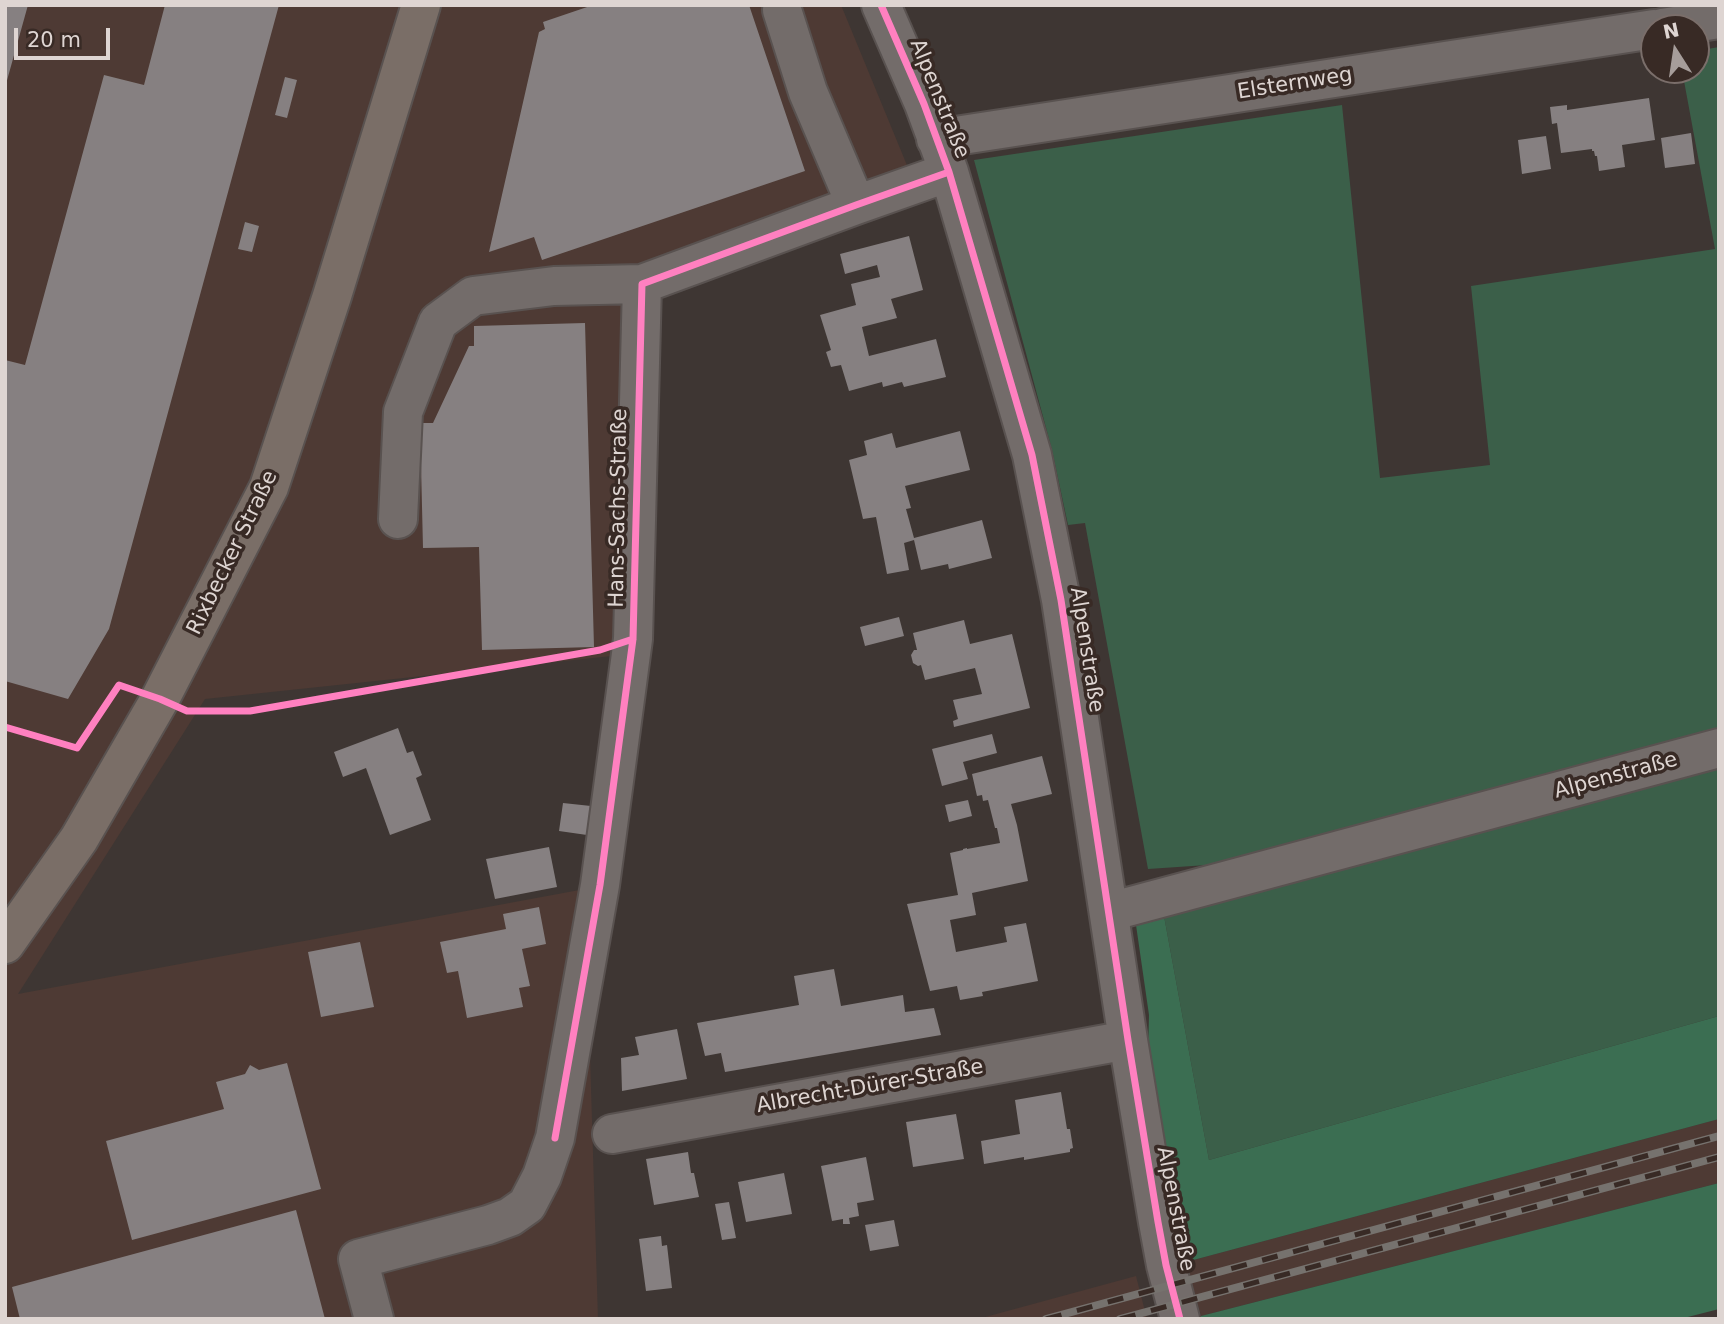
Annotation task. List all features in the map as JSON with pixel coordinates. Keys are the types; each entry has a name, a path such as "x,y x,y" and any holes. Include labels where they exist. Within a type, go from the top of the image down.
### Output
{"main road":[{"name":"Rixbecker Straße","path":"5,944 79,839 154,711 269,486 332,296 421,5"}],"street":[{"name":"Alpenstraße","path":"881,5 924,104 943,156 1032,455 1061,600 1158,1222 1180,1319"},
{"path":"782,10 808,92 856,205"},
{"name":"Elsternweg","path":"943,156 1640,32"},
{"path":"398,519 403,412 438,321 472,296 554,286 642,284 856,205 943,156"},
{"name":"Hans-Sachs-Straße","path":"374,1319 358,1259 510,1217 527,1205 542,1176 555,1138 600,885 633,639 642,284"},
{"name":"Alpenstraße","path":"1108,912 1719,748"},
{"name":"Albrecht-Dürer-Straße","path":"612,1134 1128,1040"}],"shaded area":[{"path":"5,5 841,5 911,175 637,282 622,618 612,656 205,699 18,994 585,889 598,1319 5,1319"},
{"path":"1719,1119 1719,1183 1201,1316 1186,1262"},
{"path":"1136,1276 1147,1319 978,1319"}],"green space":[{"path":"1719,47 1719,733 1237,863 1148,869 1085,523 1068,525 1052,450 974,160 1342,105 1380,478 1490,465 1471,286 1715,249 1685,84 1710,84 1710,49"},
{"path":"1719,767 1719,1016 1209,1160 1164,916"},
{"path":"1164,916 1209,1160 1719,1016 1719,1119 1186,1262 1148,1056 1149,1015 1136,925"},
{"path":"1719,1183 1719,1309 1680,1319 1201,1319 1201,1316"}],"building":[{"path":"5,5 28,5 6,84 5,84"},
{"path":"165,5 279,5 109,629 68,699 5,681 5,360 25,365 104,75 144,85"},
{"path":"593,5 749,5 805,171 542,260 534,237 489,252 539,32 545,29 543,22"},
{"path":"285,77 297,80 287,118 275,115"},
{"path":"1649,98 1655,140 1622,145 1625,167 1599,171 1597,156 1592,149 1561,153 1557,123 1552,124 1550,107 1567,105 1567,110"},
{"path":"1691,133 1695,164 1665,168 1661,138"},
{"path":"1546,136 1551,169 1522,174 1518,140"},
{"path":"245,222 259,226 252,252 238,249"},
{"path":"909,236 923,290 891,299 897,318 862,327 869,356 936,339 946,377 904,387 902,382 883,387 882,382 849,391 841,365 831,367 826,352 831,350 820,315 856,305 851,284 880,277 877,265 845,274 840,254"},
{"path":"585,323 594,647 482,650 479,547 423,548 420,423 433,423 469,346 474,346 474,326"},
{"path":"960,431 970,470 905,486 911,508 906,509 914,538 982,520 992,558 949,569 948,564 921,570 914,540 904,543 909,570 887,574 876,517 863,519 849,460 867,455 864,441 892,433 896,448"},
{"path":"899,617 904,636 865,646 860,627"},
{"path":"964,620 970,644 1012,634 1030,708 954,727 953,721 958,719 953,700 982,694 975,668 925,680 921,665 913,663 911,655 917,650 913,633"},
{"path":"398,728 407,753 413,751 422,775 416,778 431,820 390,835 366,768 343,777 334,752"},
{"path":"992,734 997,753 963,762 968,779 942,786 932,749"},
{"path":"1042,756 1052,794 1011,804 1028,881 972,893 976,915 950,920 956,952 1007,942 1004,927 1026,923 1038,981 982,992 983,996 960,1000 957,986 930,991 907,904 958,895 950,853 1000,843 988,800 983,801 982,795 977,796 972,774"},
{"path":"968,800 972,816 949,822 945,805"},
{"path":"563,803 591,806 587,835 559,831"},
{"path":"549,847 557,887 495,899 486,859"},
{"path":"539,907 546,944 522,949 530,986 519,988 523,1007 467,1018 458,971 447,973 440,942 506,929 503,914"},
{"path":"360,942 374,1007 321,1017 308,952"},
{"path":"834,969 841,1006 903,995 905,1012 934,1008 941,1035 725,1072 721,1053 705,1056 697,1023 799,1005 794,976"},
{"path":"677,1029 687,1079 622,1091 621,1058 639,1055 635,1037"},
{"path":"287,1063 321,1189 132,1240 106,1141 224,1109 216,1082 245,1074 250,1065 259,1070"},
{"path":"1061,1092 1073,1148 1070,1152 984,1164 981,1141 1020,1134 1015,1100"},
{"path":"956,1114 964,1159 913,1167 906,1122"},
{"path":"688,1152 699,1197 654,1205 646,1159"},
{"path":"866,1157 874,1200 857,1203 859,1216 849,1218 850,1224 843,1224 843,1219 832,1221 821,1166"},
{"path":"784,1173 792,1214 746,1222 738,1182"},
{"path":"729,1202 736,1238 722,1240 715,1204"},
{"path":"296,1210 325,1319 20,1319 12,1287"},
{"path":"894,1220 899,1246 870,1251 865,1225"},
{"path":"661,1236 662,1246 667,1245 672,1288 646,1291 639,1239"}],"railway":[{"path":"1046,1319 1719,1136"},
{"path":"1120,1319 1719,1157"}],"cycle path":[{"path":"881,5 924,104 949,172 1032,455 1061,600 1158,1222 1180,1319"},
{"path":"555,1138 600,885 633,639 642,284 949,172"},
{"path":"5,727 77,748 119,685 187,711 250,711 600,650 633,639"}]}
